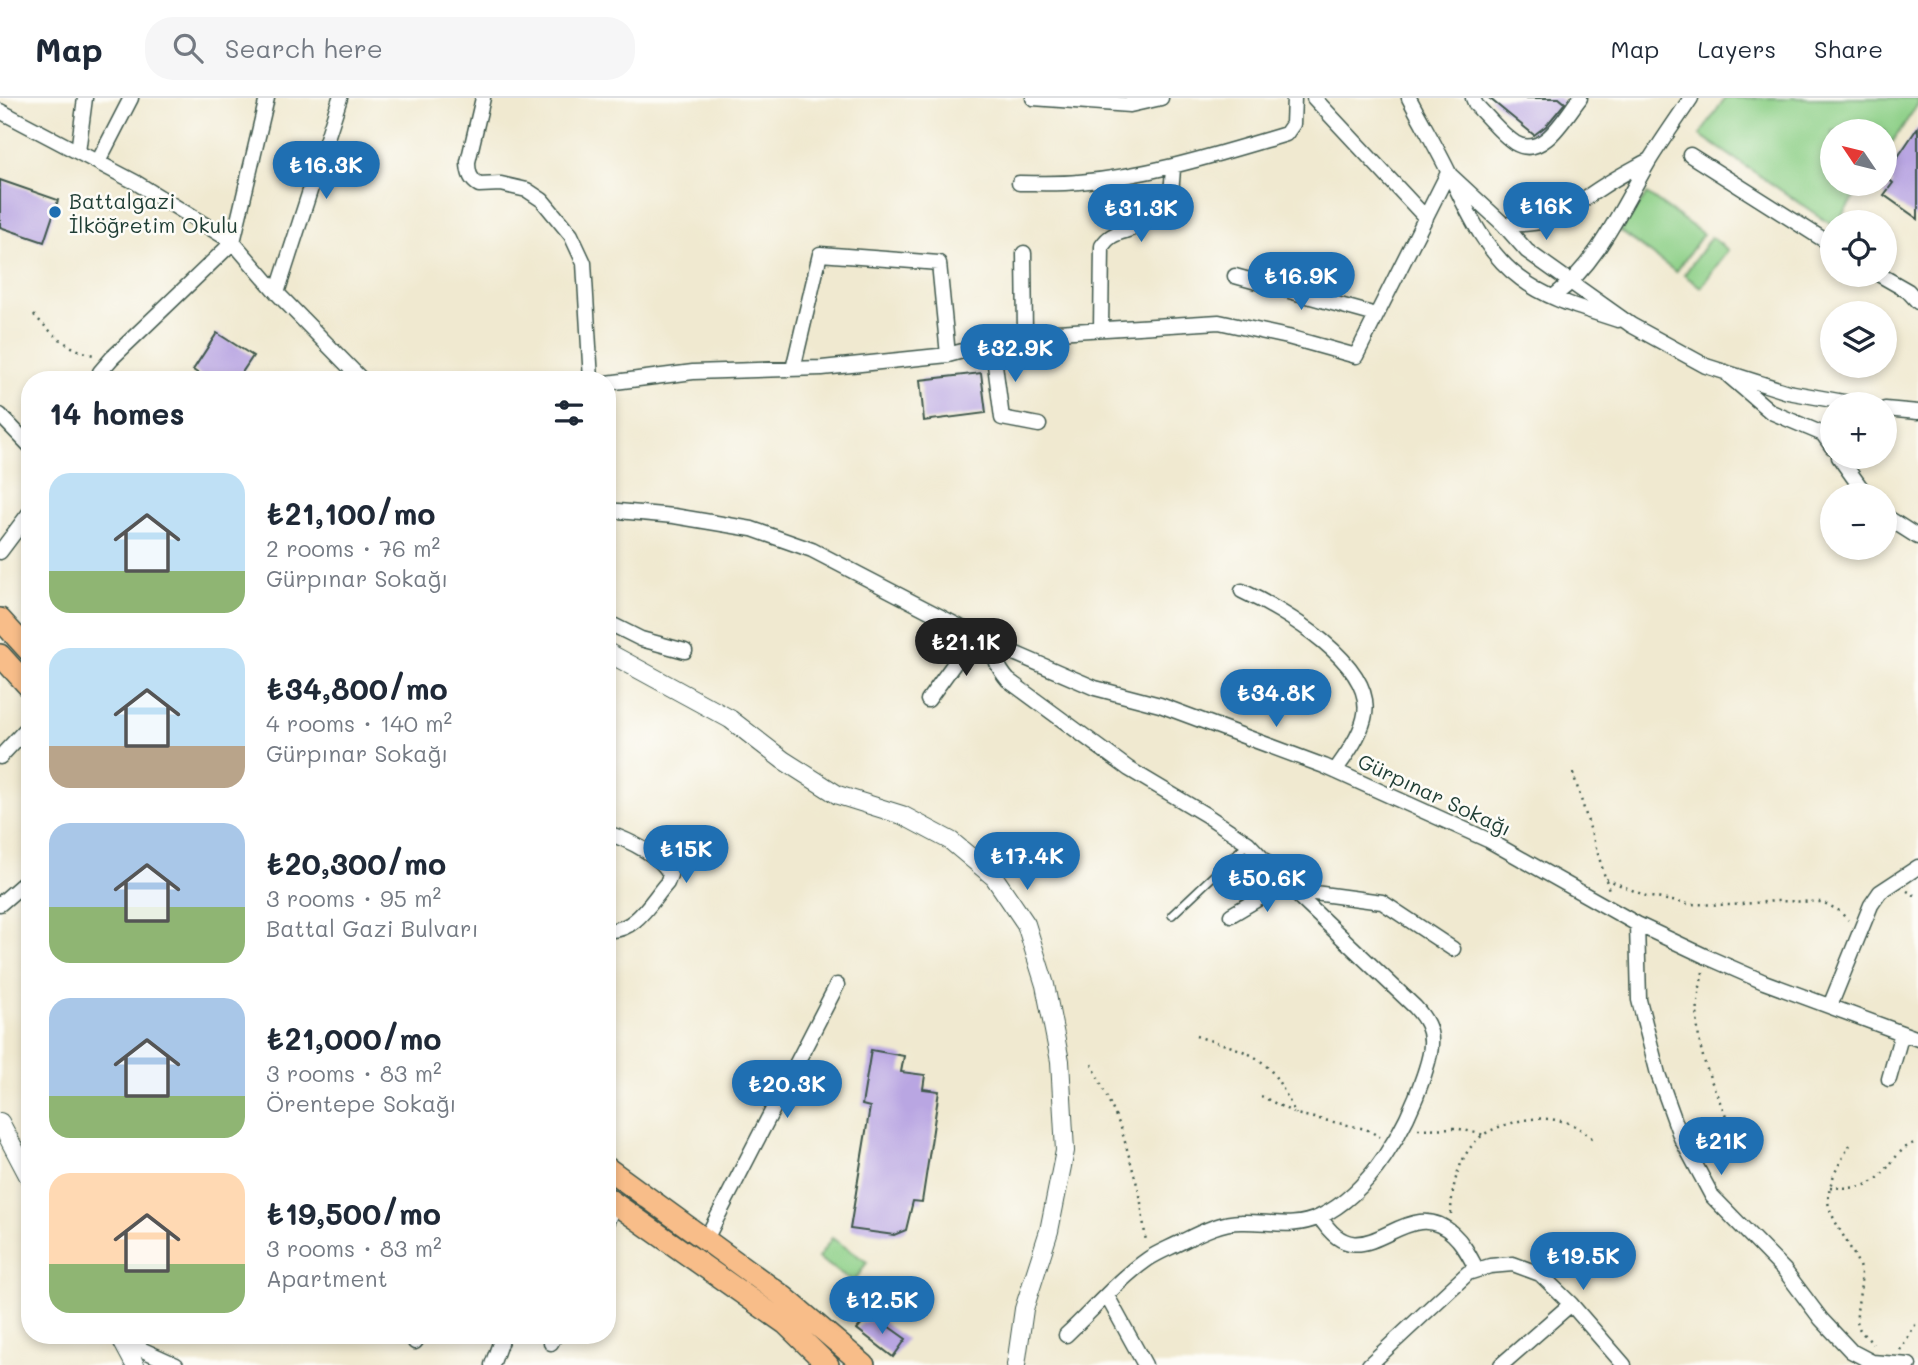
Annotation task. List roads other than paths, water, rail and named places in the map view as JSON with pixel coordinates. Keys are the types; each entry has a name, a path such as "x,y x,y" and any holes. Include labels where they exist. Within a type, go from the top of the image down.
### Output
{"main road":[{"path":"0,619 21,642"},
{"path":"0,655 21,678"},
{"path":"616,1175 784,1297 864,1365"},
{"path":"616,1212 786,1324 828,1365"}],"street":[{"path":"78,152 85,98"},
{"path":"98,162 131,98"},
{"path":"101,371 111,358 233,242 267,98"},
{"path":"277,293 341,98"},
{"path":"483,98 468,171 478,185 501,184 527,190 542,200 571,235 584,263 590,371"},
{"path":"1033,98 1130,105 1161,98"},
{"path":"1019,183 1078,182 1173,167 1286,134 1293,124 1294,98"},
{"path":"1314,98 1426,218"},
{"path":"1409,98 1463,207 1489,247 1520,278 1553,297 1631,325"},
{"path":"1473,98 1476,105 1510,138 1521,146 1528,147 1546,141 1580,98"},
{"path":"1553,297 1573,282 1606,236 1691,98"},
{"path":"0,111 135,182 233,242 277,293 353,371"},
{"path":"1690,155 1820,237"},
{"path":"1503,224 1531,225 1559,218 1602,186 1651,159"},
{"path":"1101,329 1102,246 1113,235 1160,216 1167,207 1172,188 1173,167"},
{"path":"616,382 693,372 793,369 948,355 1025,334 1219,322 1356,356 1448,173"},
{"path":"1448,173 1503,224 1527,251 1631,325 1706,366 1788,392 1820,398"},
{"path":"1024,253 1025,334"},
{"path":"793,369 820,254 939,263 948,355"},
{"path":"1235,276 1377,315"},
{"path":"1897,285 1908,291 1918,302"},
{"path":"992,342 1002,418 1039,425"},
{"path":"1723,371 1771,412 1820,432"},
{"path":"1897,409 1916,408"},
{"path":"0,415 21,437"},
{"name":"Gürpınar Sokağı","path":"616,511 674,516 752,529 812,550 993,644 1095,688 1160,705 1335,771 1488,840 1637,924 1707,957 1764,982 1918,1039"},
{"path":"0,552 21,524"},
{"path":"1897,524 1918,537"},
{"path":"1242,591 1277,607 1309,629 1341,659 1362,690 1365,718 1353,746 1335,771"},
{"path":"616,626 641,639 685,651"},
{"path":"928,701 975,635"},
{"path":"993,644 999,670 1007,680 1129,769 1248,843 1424,1018 1430,1031 1432,1046 1415,1103 1397,1138 1366,1180 1341,1203 1320,1217 1295,1225 1238,1222 1205,1231 1148,1259 1066,1335"},
{"path":"616,657 730,719 783,760 838,795 902,815 951,841 995,877 1026,924 1045,985 1059,1061 1065,1151 1049,1231 1024,1309 1016,1365"},
{"path":"0,757 21,735"},
{"path":"616,837 636,845 666,867 670,875 667,883 632,924 616,930"},
{"path":"1830,1006 1871,905 1880,892 1918,867"},
{"path":"0,904 21,886"},
{"path":"1231,915 1289,886 1382,902 1453,949"},
{"path":"1637,924 1639,1000 1658,1074 1681,1138 1712,1196 1785,1272 1821,1319 1851,1351 1872,1362 1909,1365"},
{"path":"706,1240 837,985"},
{"path":"1889,1079 1902,1033"},
{"path":"4,1130 21,1147"},
{"path":"4,1130 21,1162"},
{"path":"1320,1217 1326,1228 1336,1236 1347,1242 1360,1244 1372,1242 1407,1223 1417,1221 1437,1224 1451,1232 1463,1245 1477,1270"},
{"path":"1369,1365 1468,1273 1490,1266 1513,1264 1540,1274 1571,1304 1623,1365"},
{"path":"1107,1296 1145,1365"},
{"path":"1501,1365 1571,1304"},
{"path":"124,1344 135,1365"},
{"path":"133,1344 176,1365"},
{"path":"492,1365 500,1344"}],"lane":[{"path":"1172,915 1248,843"}],"place":[{"name":"Battalgazi İlköğretim Okulu","path":"55,212"}]}
